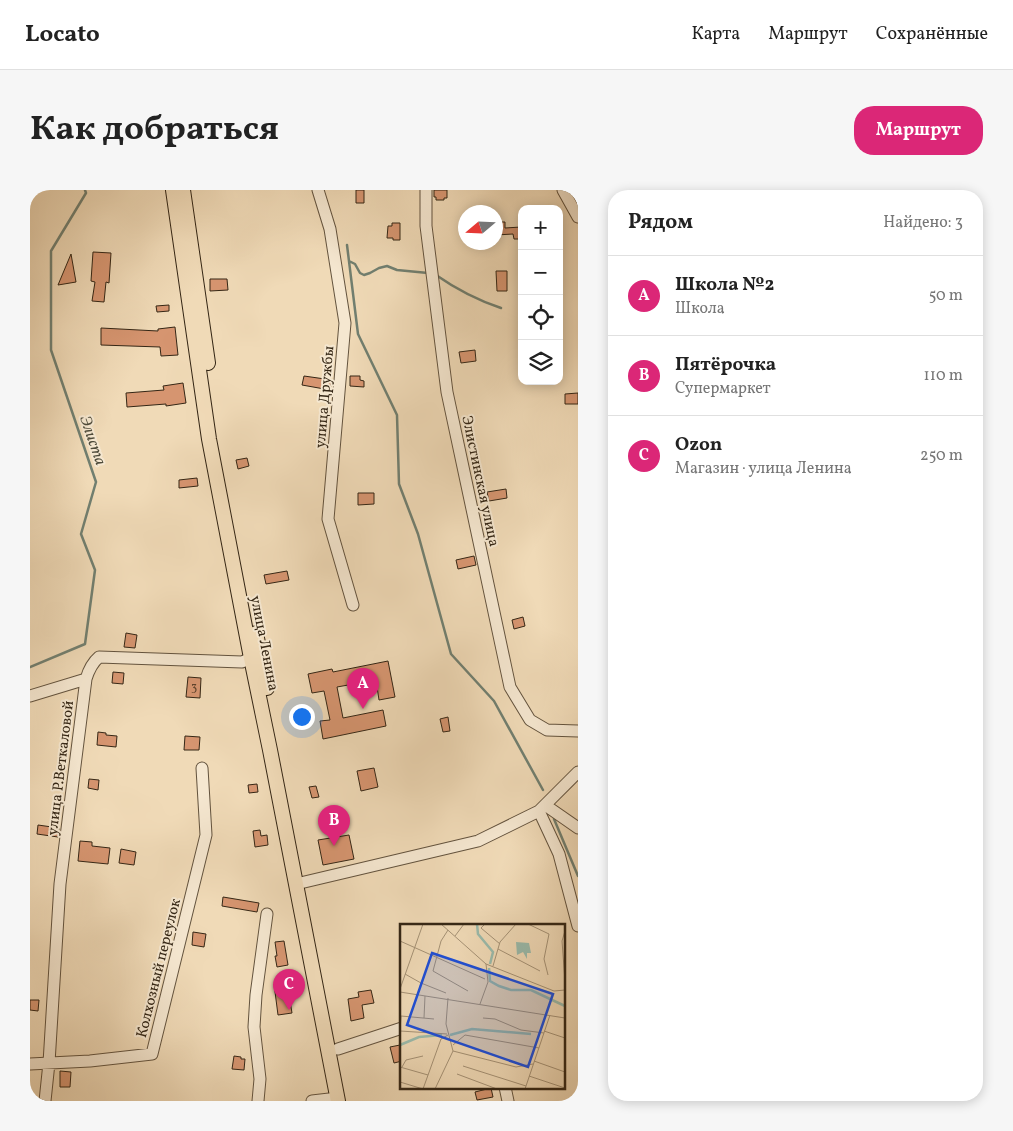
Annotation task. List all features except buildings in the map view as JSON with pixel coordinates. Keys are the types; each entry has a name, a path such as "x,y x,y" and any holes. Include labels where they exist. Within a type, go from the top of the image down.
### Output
{"main road":[{"name":"улица Ленина","path":"172,190 209,438 256,657"},
{"name":"улица Ленина","path":"183,190 219,439 270,750 338,1049 341,1100"},
{"name":"улица Ленина","path":"301,883 341,1100"}],"street":[{"name":"улица Дружбы","path":"318,190 330,229 345,323 328,519 353,605"},
{"name":"Элистинская улица","path":"426,190 426,226 447,392 510,687 530,720 547,730 578,731"},
{"path":"563,190 578,217"},
{"path":"30,696 86,678 93,662 99,657 242,662 256,657"},
{"name":"улица Р.Веткаловой","path":"45,1101 60,884 86,678"},
{"name":"Колхозный переулок","path":"30,1064 90,1061 152,1054 206,835 202,768"},
{"path":"301,883 478,841 542,808 578,772"},
{"path":"542,808 578,828"},
{"path":"542,808 559,854 578,926"},
{"path":"258,1101 260,1080 254,1027 256,995 267,914"},
{"path":"338,1049 400,1029"},
{"path":"505,1088 508,1101"},
{"path":"312,1101 341,1100"}],"waterway":[{"name":"Элиста","path":"30,667 85,644 95,570 81,534 96,482 51,350 51,251 86,193 85,190"},
{"path":"347,245 358,334 397,415 399,484 418,534 451,654 494,701 543,790"},
{"path":"349,261 355,264 360,273 364,275 387,266 397,270 428,273"},
{"path":"436,275 467,294 501,308"},
{"path":"554,819 578,876"}],"place":[{"name":"Школа №2","path":"363,709"},
{"name":"Пятёрочка","path":"334,846"},
{"name":"Ozon","path":"289,1010"}]}
